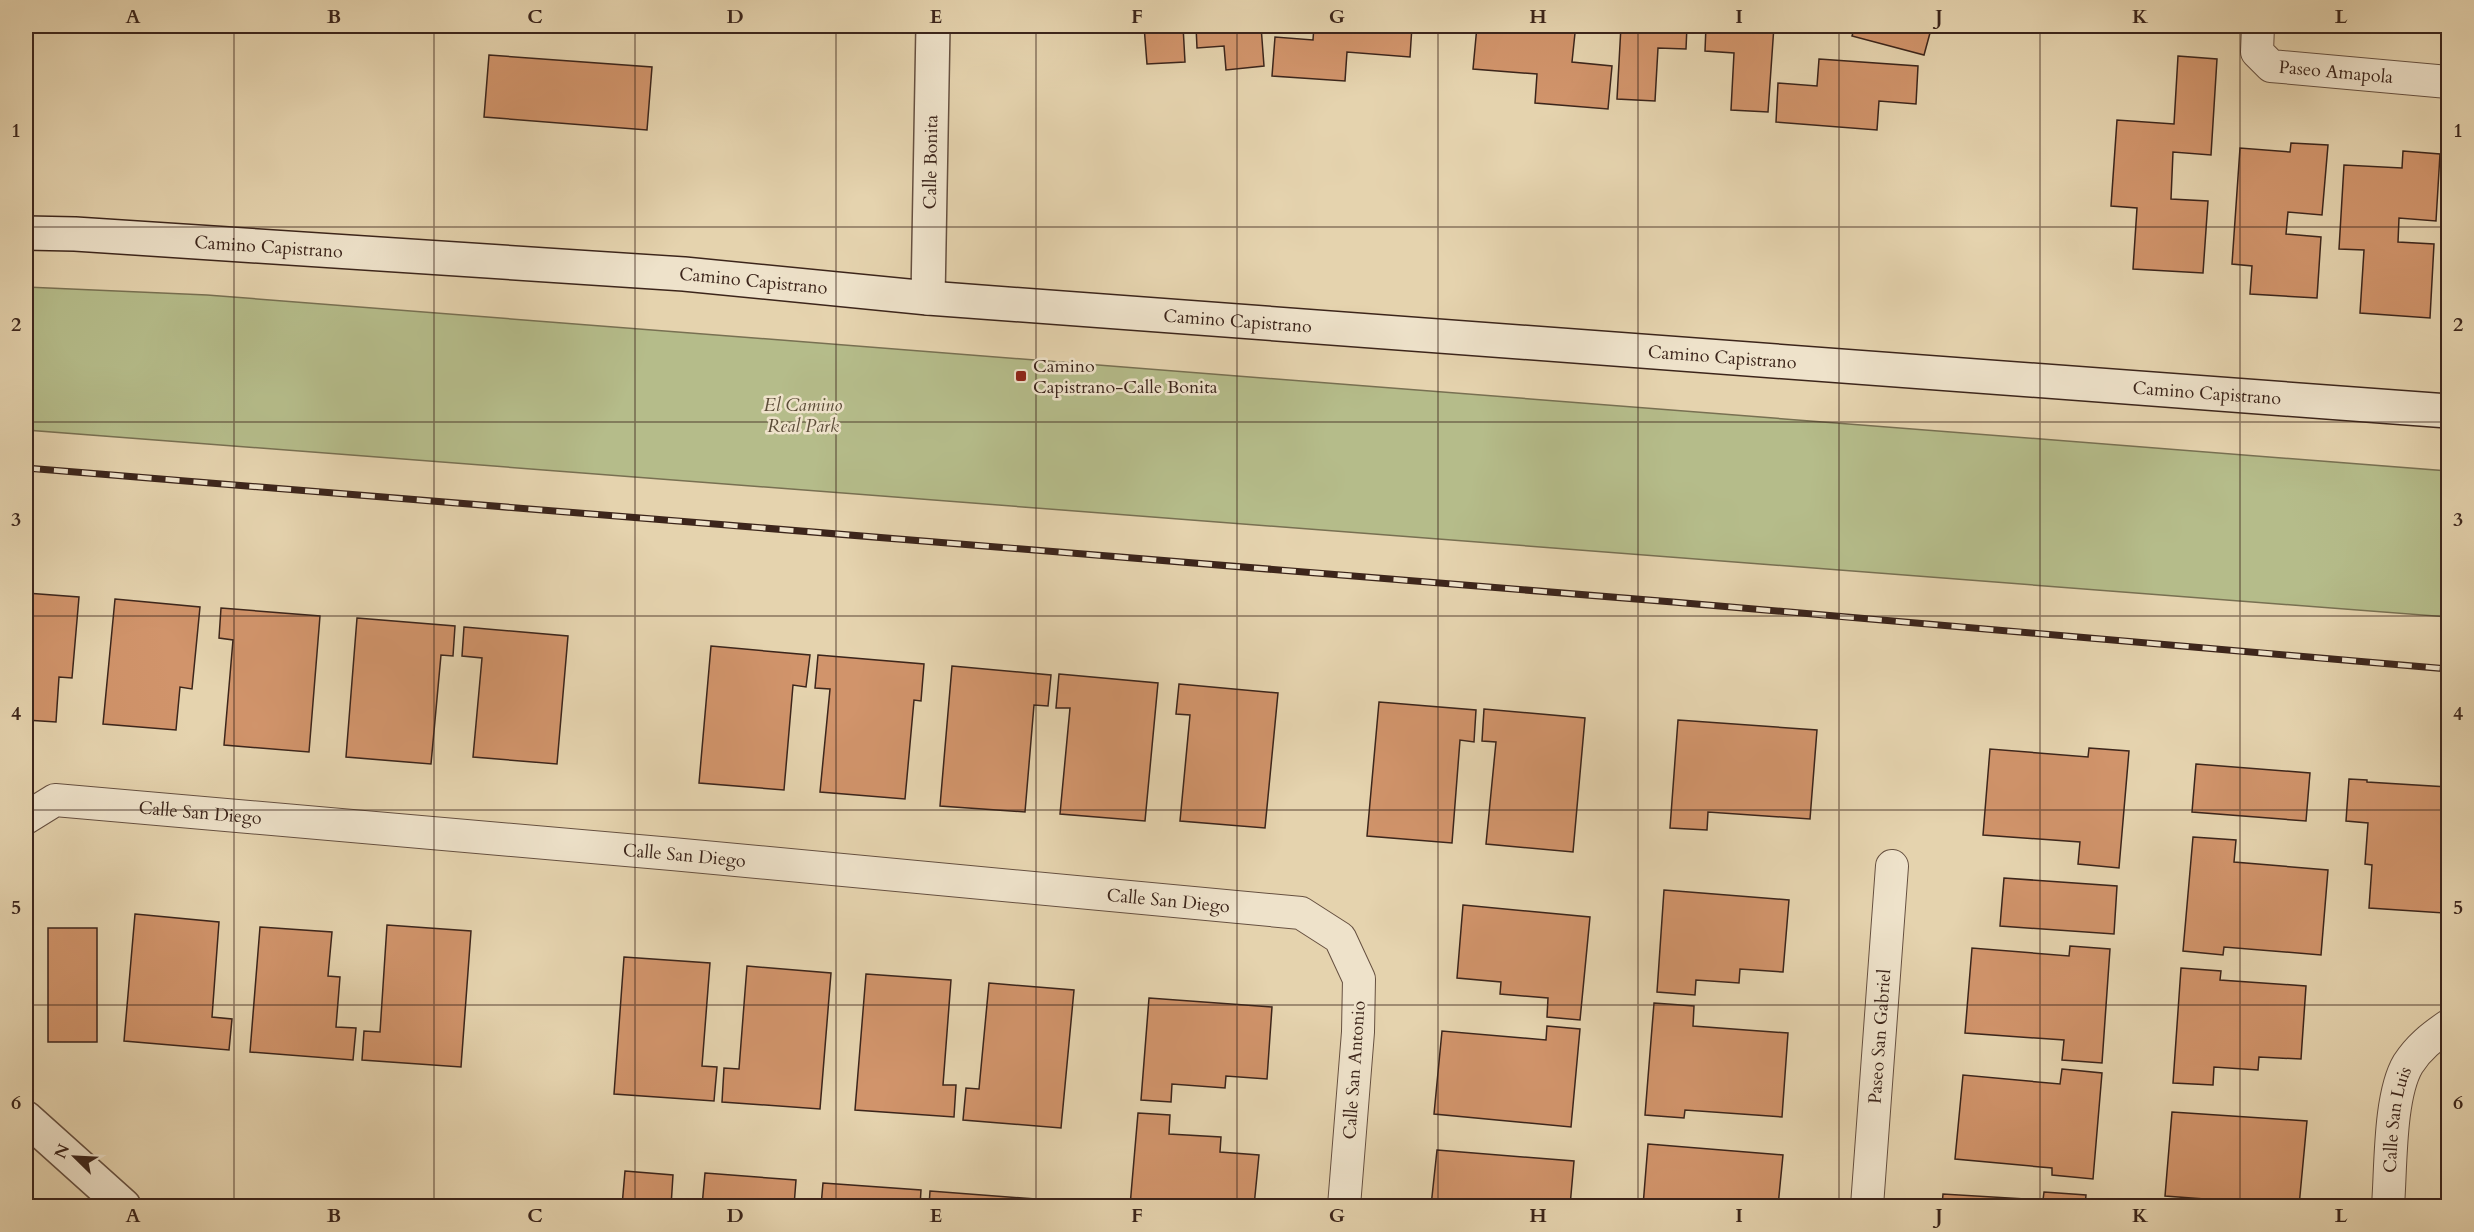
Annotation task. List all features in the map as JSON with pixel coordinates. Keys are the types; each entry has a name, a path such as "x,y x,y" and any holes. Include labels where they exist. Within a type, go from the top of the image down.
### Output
{"main road":[{"name":"Calle Bonita","path":"928,298 933,26"},
{"name":"Camino Capistrano","path":"26,232 684,274 928,298 2448,411"},
{"path":"26,1118 124,1206"}],"street":[{"name":"Paseo Amapola","path":"2258,26 2257,52 2271,66 2448,82"},
{"name":"Calle San Diego","path":"26,818 55,800 672,854 1301,913 1340,938"},
{"name":"Paseo San Gabriel","path":"1867,1206 1892,867"},
{"name":"Calle San Antonio","path":"1340,938 1359,979 1358,1032 1344,1206"},
{"name":"Calle San Luis","path":"2388,1206 2396,1103 2407,1065 2438,1033"}],"green space":[{"name":"El Camino Real Park","path":"26,287 207,295 2448,471 2448,617 26,430"}],"building":[{"path":"1144,26 1183,26 1185,62 1147,64"},
{"path":"1196,26 1261,26 1264,66 1226,70 1224,46 1197,48"},
{"path":"1314,26 1412,26 1410,57 1347,52 1345,81 1272,76 1275,37 1313,40"},
{"path":"1477,26 1575,33 1572,62 1612,66 1608,109 1535,103 1537,74 1473,69"},
{"path":"1621,26 1687,26 1686,49 1658,48 1655,101 1617,99"},
{"path":"1706,26 1774,26 1768,112 1731,110 1734,53 1705,51"},
{"path":"1855,26 1909,26 1930,33 1924,55 1852,36"},
{"path":"489,55 652,67 647,130 484,117"},
{"path":"2178,56 2217,59 2211,155 2173,152 2171,199 2208,201 2203,273 2133,269 2137,208 2111,206 2117,120 2174,124"},
{"path":"1819,59 1918,66 1916,104 1879,101 1877,130 1776,122 1778,83 1817,86"},
{"path":"2291,143 2328,145 2322,215 2288,212 2286,234 2321,237 2317,298 2250,294 2252,266 2232,264 2240,148 2290,152"},
{"path":"2403,151 2440,154 2436,221 2399,218 2398,242 2434,244 2430,318 2360,313 2364,250 2339,249 2344,165 2402,168"},
{"path":"26,593 79,597 72,678 59,677 56,722 26,720"},
{"path":"115,599 200,607 192,689 180,687 176,730 103,724"},
{"path":"221,608 320,616 309,752 224,745 233,640 219,638"},
{"path":"357,618 455,626 453,656 441,655 431,764 346,757"},
{"path":"464,627 568,636 557,764 473,757 482,658 462,656"},
{"path":"711,646 810,655 806,687 793,685 784,790 699,783"},
{"path":"818,655 924,664 921,701 914,700 905,799 820,792 830,689 815,688"},
{"path":"952,666 1051,675 1048,706 1034,705 1025,812 940,806"},
{"path":"1059,674 1158,683 1145,821 1060,814 1070,708 1056,708"},
{"path":"1179,684 1278,693 1265,828 1180,821 1190,715 1176,714"},
{"path":"1379,702 1476,710 1474,742 1460,740 1452,843 1367,836"},
{"path":"1484,709 1585,718 1573,852 1486,844 1496,742 1482,741"},
{"path":"1678,720 1817,730 1810,819 1708,812 1707,830 1670,828"},
{"path":"2089,748 2129,751 2119,868 2078,864 2080,842 1983,835 1990,749 2088,757"},
{"path":"2196,764 2310,773 2306,821 2192,812"},
{"path":"2349,779 2448,787 2448,856 2444,913 2369,908 2372,865 2365,864 2368,823 2346,821"},
{"path":"2193,837 2236,840 2234,862 2328,870 2321,955 2224,947 2223,955 2183,951"},
{"path":"2004,878 2117,886 2114,934 2000,926"},
{"path":"1664,890 1789,900 1783,972 1740,969 1739,983 1696,980 1695,995 1657,992"},
{"path":"1463,905 1590,917 1580,1020 1547,1017 1548,998 1500,994 1501,982 1457,978"},
{"path":"135,914 219,922 212,1017 232,1019 229,1050 124,1041"},
{"path":"387,925 471,931 461,1067 362,1060 364,1031 380,1032"},
{"path":"260,927 332,932 328,976 340,977 336,1027 356,1028 353,1060 250,1052"},
{"path":"48,928 97,928 97,1042 48,1042"},
{"path":"2070,946 2110,949 2102,1063 2062,1060 2064,1040 1965,1033 1972,948 2069,956"},
{"path":"624,957 710,963 702,1066 717,1067 714,1101 614,1094"},
{"path":"747,966 831,973 820,1109 722,1102 724,1068 739,1069"},
{"path":"2181,968 2221,971 2220,980 2306,986 2301,1059 2259,1057 2258,1070 2214,1067 2213,1085 2173,1083"},
{"path":"866,974 951,980 943,1085 956,1085 954,1117 855,1110"},
{"path":"989,983 1074,990 1061,1128 963,1120 966,1088 979,1089"},
{"path":"1149,998 1272,1007 1267,1079 1226,1076 1225,1088 1172,1084 1171,1102 1141,1100"},
{"path":"1654,1003 1694,1006 1693,1026 1788,1033 1782,1117 1685,1110 1684,1118 1645,1115"},
{"path":"1547,1026 1580,1029 1571,1127 1434,1114 1442,1031 1546,1040"},
{"path":"2062,1069 2102,1073 2093,1179 2052,1175 2052,1168 1955,1159 1963,1075 2060,1084"},
{"path":"2172,1112 2307,1121 2299,1206 2165,1196"},
{"path":"1138,1113 1170,1115 1169,1134 1221,1137 1220,1152 1259,1155 1254,1206 1130,1206"},
{"path":"1648,1144 1783,1155 1778,1206 1643,1206"},
{"path":"1437,1150 1574,1161 1570,1206 1431,1206"},
{"path":"625,1171 673,1175 671,1206 622,1206"},
{"path":"705,1173 796,1180 794,1206 702,1206"},
{"path":"823,1183 921,1190 920,1206 821,1206"},
{"path":"930,1191 1035,1199 1034,1206 929,1206"},
{"path":"2044,1192 2086,1195 2085,1206 1942,1206 1943,1194 2043,1200"}],"railway":[{"path":"26,468 1673,602 2448,669"}],"place":[{"name":"Camino Capistrano-Calle Bonita","path":"1021,376"}]}
